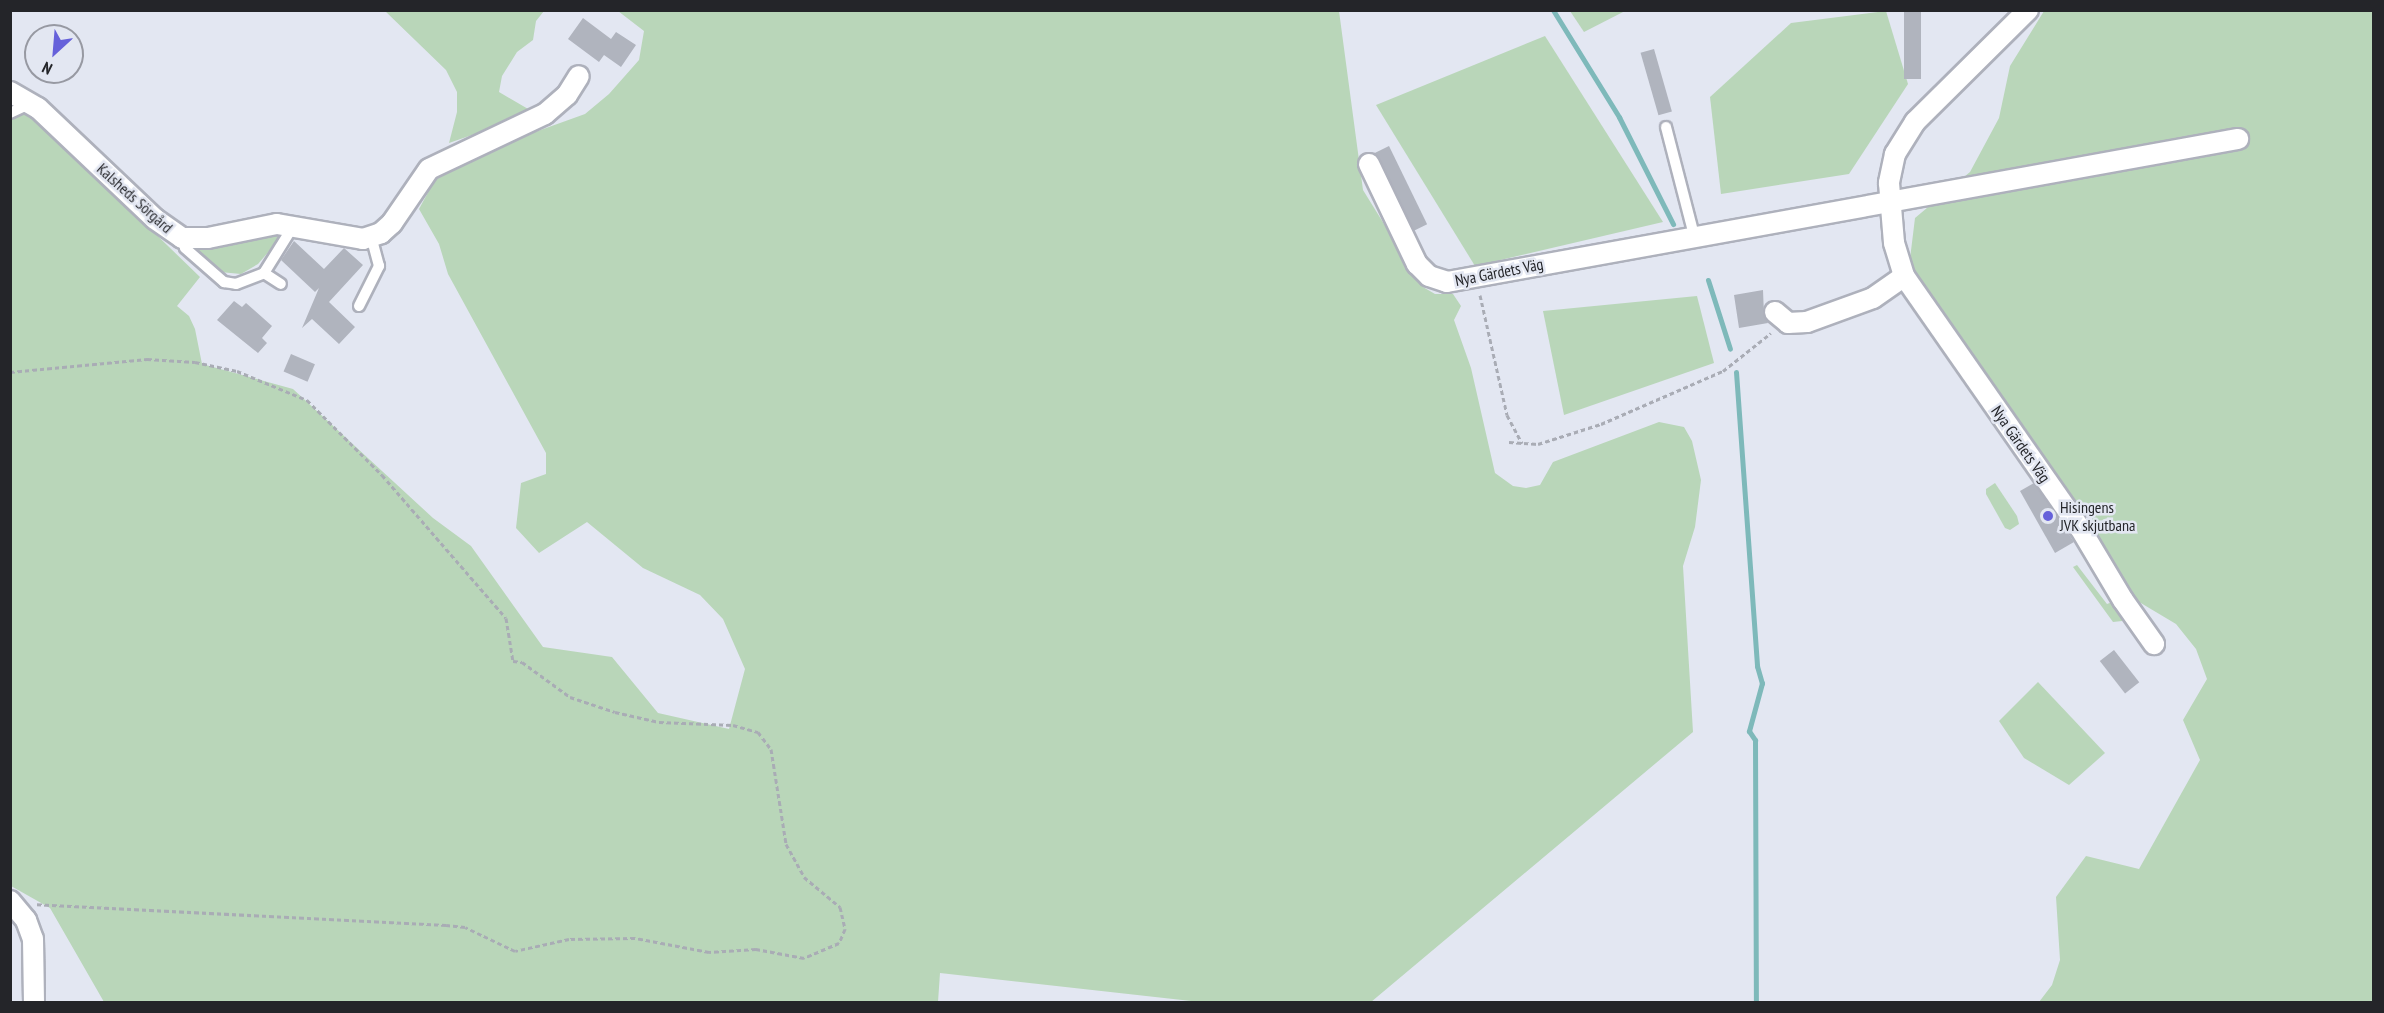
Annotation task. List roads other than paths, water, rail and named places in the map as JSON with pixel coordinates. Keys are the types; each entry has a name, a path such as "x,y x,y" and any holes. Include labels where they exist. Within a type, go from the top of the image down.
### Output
{"street":[{"name":"Nya Gärdets Väg","path":"2028,10 1915,122 1894,154 1889,183 1894,243 1904,276 2080,528 2123,600 2154,644"},
{"path":"371,237 392,223 429,169 545,114 567,94 579,76"},
{"name":"Kalsheds Sörgård","path":"10,92 31,103 171,233 182,238 208,238 278,224 371,237"},
{"name":"Nya Gärdets Väg","path":"1369,164 1424,271 1447,282 1891,199 2238,139"},
{"path":"1781,317 1808,322 1842,312 1904,276"},
{"path":"12,902 26,920 33,939 34,1002"}],"lane":[{"path":"10,114 31,103"},
{"path":"1666,127 1694,235"},
{"path":"182,238 185,249 224,282 236,284 264,273 294,225"},
{"path":"359,306 379,266 371,237"},
{"path":"264,273 281,284"}],"waterway":[{"path":"1553,10 1619,117 1673,224"},
{"path":"1708,280 1730,349"},
{"path":"1736,372 1757,666 1762,683 1749,731 1755,740 1756,1002"}],"place":[{"name":"Hisingens JVK skjutbana","path":"2048,516"}]}
